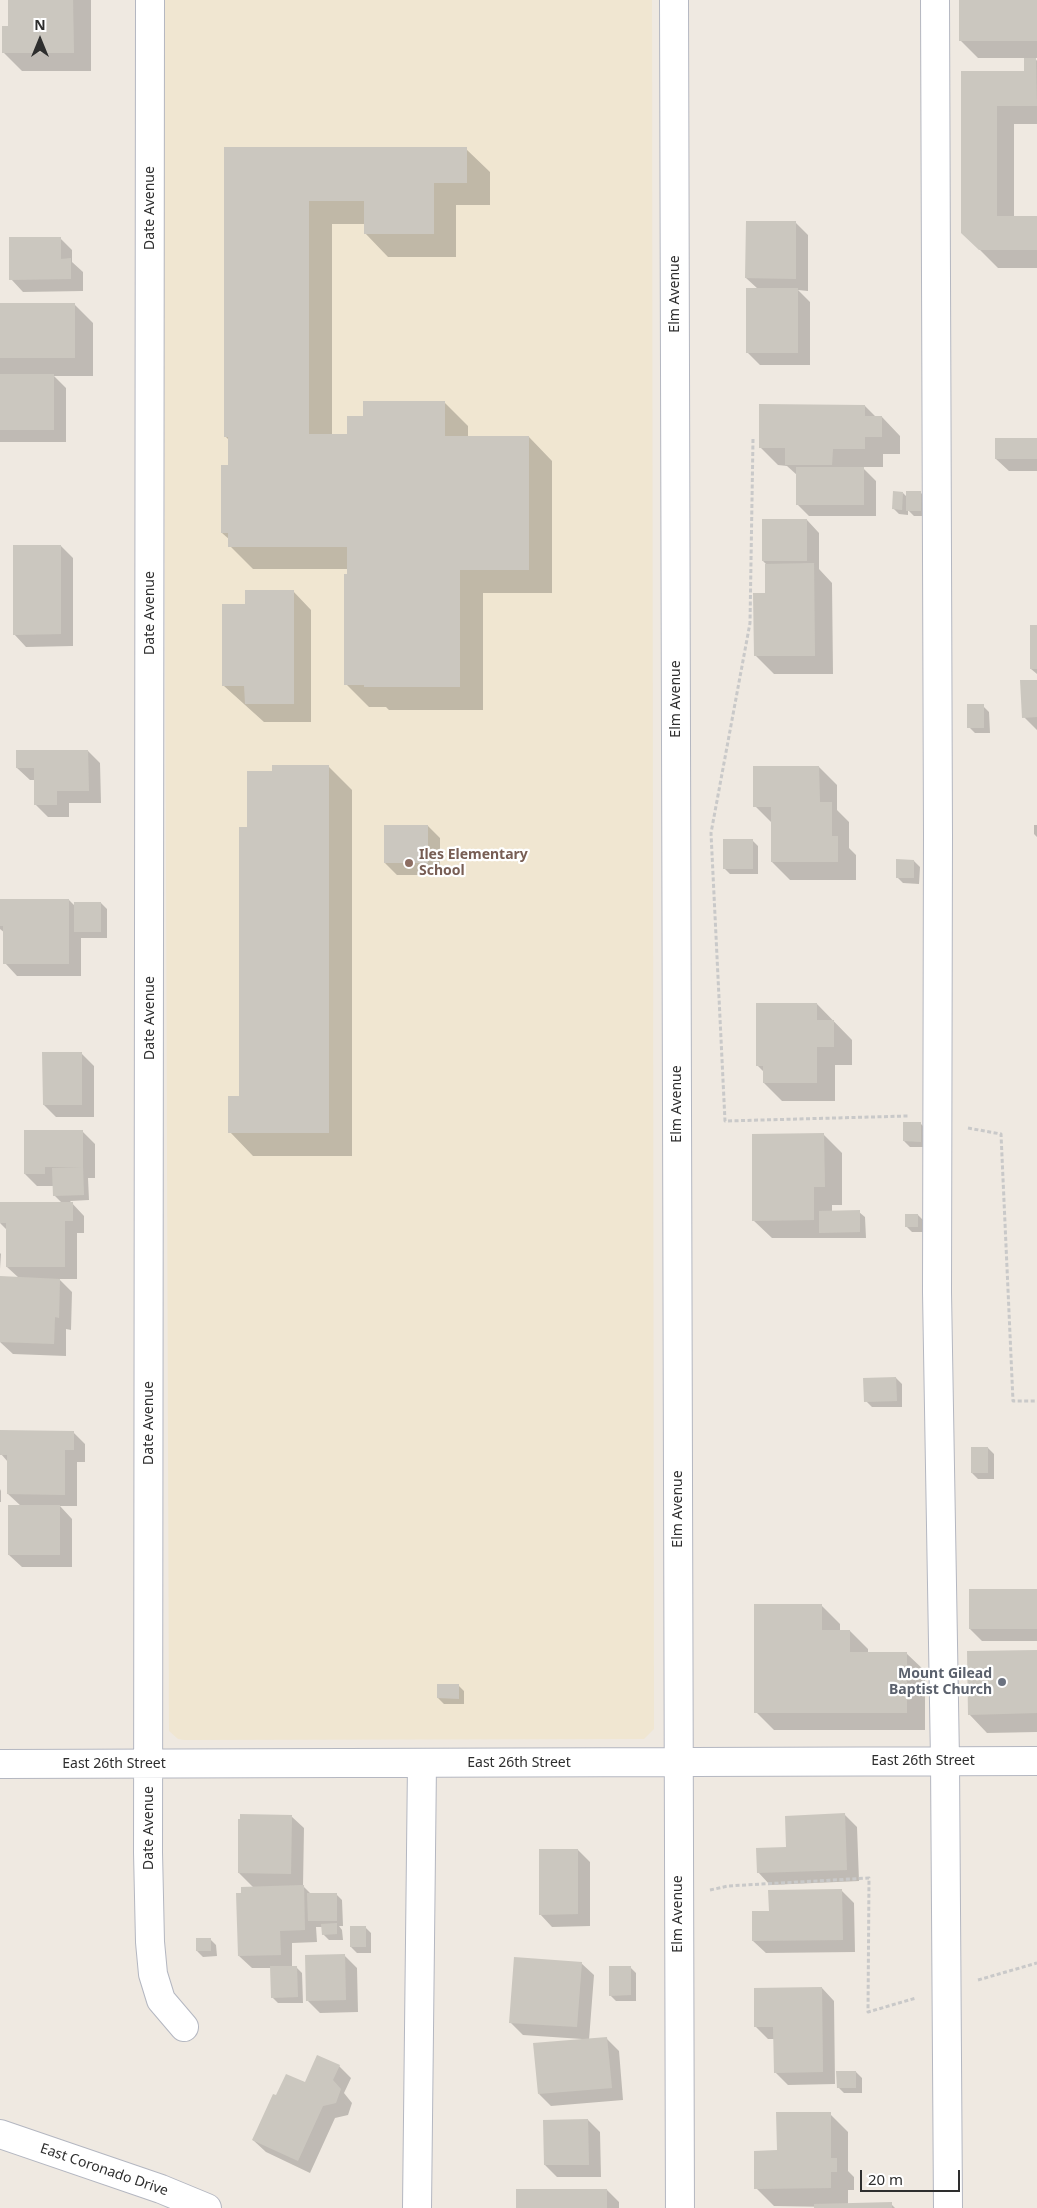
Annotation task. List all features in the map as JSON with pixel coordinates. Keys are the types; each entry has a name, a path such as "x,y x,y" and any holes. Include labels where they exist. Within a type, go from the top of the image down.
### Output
{"street":[{"name":"Date Avenue","path":"150,0 148,1861 150,1942 154,1974 161,2000 184,2028"},
{"name":"Elm Avenue","path":"674,0 680,2208"},
{"path":"935,0 938,834 937,1292 945,1760 948,2208"},
{"name":"East 26th Street","path":"0,1764 1037,1761"},
{"path":"417,2208 422,1763"},
{"name":"East Coronado Drive","path":"0,2134 161,2189 208,2208"}],"path":[{"path":"754,439 750,623 711,832 725,1121 911,1116"},
{"path":"965,1127 1001,1134 1013,1401 1037,1401"},
{"path":"678,1898 728,1886 870,1878 868,2012 924,1996"},
{"path":"971,1982 1037,1963"}],"shaded area":[{"name":"Iles Elementary School","path":"163,0 652,0 654,1729 644,1739 184,1740 178,1739 169,1731"}],"building":[{"path":"8,0 73,0 74,53 2,53 2,26 8,26"},
{"path":"959,0 1037,0 1037,41 959,41"},
{"path":"1024,58 1036,58 1037,106 997,106 997,216 1037,216 1037,250 979,250 961,233 961,71 1024,71"},
{"path":"224,147 467,147 467,183 434,183 434,234 364,234 364,201 309,201 309,434 347,434 347,416 363,416 363,401 445,401 445,436 529,436 529,570 460,570 460,687 364,687 364,685 344,685 344,574 347,574 347,547 228,547 228,533 221,533 221,465 228,465 228,437 224,437"},
{"path":"746,221 796,221 796,279 745,278"},
{"path":"9,237 61,237 61,259 71,258 71,279 9,280"},
{"path":"746,288 798,288 798,353 746,353"},
{"path":"0,303 75,303 75,358 0,358"},
{"path":"0,374 54,374 54,430 0,430"},
{"path":"759,404 865,405 865,416 882,416 882,437 865,437 865,449 833,449 832,465 785,465 785,448 759,448"},
{"path":"995,438 1037,438 1037,459 995,459"},
{"path":"796,467 864,467 864,505 796,505"},
{"path":"893,491 903,492 902,510 892,509"},
{"path":"906,491 921,491 921,511 906,511"},
{"path":"762,519 807,519 807,561 762,561"},
{"path":"13,545 61,545 61,634 13,635"},
{"path":"814,563 815,656 754,656 753,593 765,593 765,564"},
{"path":"245,590 294,590 294,704 245,704 244,686 222,686 222,604 245,604"},
{"path":"1030,625 1037,625 1037,669 1030,669"},
{"path":"1020,680 1037,680 1037,717 1022,718"},
{"path":"967,704 984,704 984,728 967,728"},
{"path":"16,750 88,750 89,791 57,791 57,805 34,805 34,768 16,768"},
{"path":"272,765 329,765 329,1133 228,1133 228,1096 239,1096 239,827 247,827 247,771 272,771"},
{"path":"753,766 819,766 820,802 832,802 832,836 838,836 838,862 771,862 771,807 753,807"},
{"path":"384,825 428,825 428,863 384,863"},
{"path":"723,839 753,839 753,869 723,869"},
{"path":"896,859 914,860 914,878 896,878"},
{"path":"0,899 69,899 69,964 3,964 3,926 0,926"},
{"path":"74,902 101,902 101,932 74,932"},
{"path":"756,1003 817,1003 817,1020 834,1020 834,1047 817,1047 817,1083 763,1083 763,1066 756,1066"},
{"path":"42,1052 82,1052 82,1105 43,1105"},
{"path":"903,1122 921,1122 921,1142 903,1141"},
{"path":"24,1130 83,1130 83,1167 45,1167 45,1174 24,1174"},
{"path":"824,1133 825,1187 814,1187 814,1220 752,1221 752,1134"},
{"path":"83,1167 84,1195 53,1196 52,1168"},
{"path":"0,1202 73,1202 73,1221 65,1221 65,1267 6,1267 6,1223 0,1223"},
{"path":"860,1210 860,1232 819,1233 819,1211"},
{"path":"905,1214 918,1214 918,1227 905,1227"},
{"path":"0,1276 60,1279 59,1318 55,1317 54,1344 0,1342"},
{"path":"896,1377 897,1401 864,1402 863,1378"},
{"path":"0,1430 74,1431 74,1450 65,1450 65,1495 7,1494 7,1455 0,1455"},
{"path":"971,1447 988,1447 988,1473 971,1473"},
{"path":"8,1505 60,1505 60,1555 8,1555"},
{"path":"969,1589 1037,1589 1037,1629 969,1629"},
{"path":"754,1604 822,1604 822,1630 850,1630 850,1652 907,1652 907,1713 754,1713"},
{"name":"Mount Gilead Baptist Church","path":"1037,1650 1037,1713 968,1715 967,1651"},
{"path":"437,1684 459,1684 459,1699 437,1698"},
{"path":"845,1813 847,1870 757,1873 756,1848 786,1847 785,1816"},
{"path":"240,1814 292,1815 291,1874 238,1873 238,1819 240,1819"},
{"path":"539,1849 578,1849 578,1914 539,1915"},
{"path":"304,1885 305,1930 280,1931 281,1955 238,1956 236,1893 241,1893 241,1887"},
{"path":"842,1889 843,1940 752,1941 752,1911 769,1911 768,1890"},
{"path":"307,1893 337,1893 337,1921 308,1921"},
{"path":"337,1923 337,1934 322,1935 321,1924"},
{"path":"350,1926 366,1926 366,1947 350,1947"},
{"path":"196,1938 211,1938 211,1951 196,1951"},
{"path":"345,1954 346,2000 306,2001 305,1955"},
{"path":"514,1957 582,1962 577,2027 509,2023"},
{"path":"270,1966 297,1966 298,1997 271,1998"},
{"path":"609,1966 631,1966 631,1995 609,1996"},
{"path":"822,1987 823,2072 774,2073 773,2027 754,2027 754,1988"},
{"path":"607,2037 612,2088 538,2094 533,2043"},
{"path":"317,2055 340,2065 333,2080 341,2089 336,2103 323,2106 298,2161 252,2140 273,2094 276,2095 286,2074 305,2082"},
{"path":"836,2071 856,2071 856,2088 837,2088"},
{"path":"776,2112 831,2112 831,2158 837,2158 837,2172 831,2172 831,2188 754,2189 754,2151 777,2150"},
{"path":"588,2119 589,2165 544,2165 543,2120"},
{"path":"516,2189 607,2189 607,2208 516,2208"},
{"path":"892,2202 892,2208 814,2208 814,2204"}],"place":[{"name":"Iles Elementary School","path":"409,863"},
{"name":"Mount Gilead Baptist Church","path":"1002,1682"}]}
